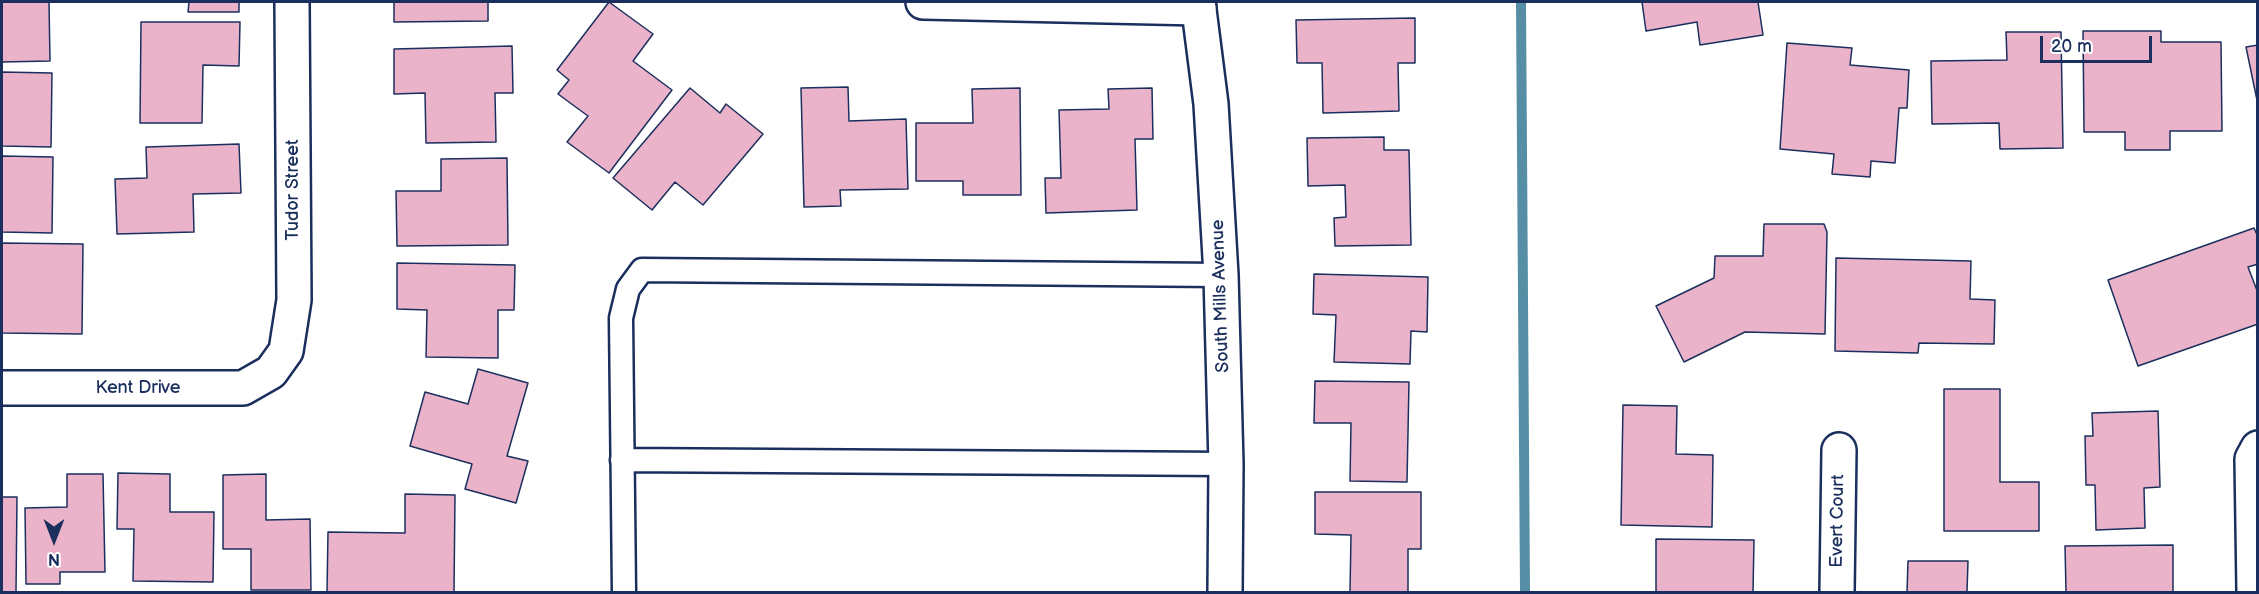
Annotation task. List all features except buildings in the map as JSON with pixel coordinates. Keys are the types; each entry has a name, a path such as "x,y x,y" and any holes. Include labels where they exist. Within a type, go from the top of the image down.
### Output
{"street":[{"name":"Tudor Street","path":"271,372 286,351 294,300 292,2"},
{"path":"923,2 1199,5"},
{"name":"South Mills Avenue","path":"1199,5 1212,114 1221,275 1226,464 1225,592"},
{"name":"Kent Drive","path":"2,388 243,388 271,372"},
{"path":"2253,592 2252,459 2258,448"},
{"name":"Evert Court","path":"1837,592 1839,450"}],"lane":[{"path":"624,592 621,318 628,289 642,270 1221,275"},
{"path":"622,460 1226,464"}],"waterway":[{"path":"1521,2 1525,592"}]}
